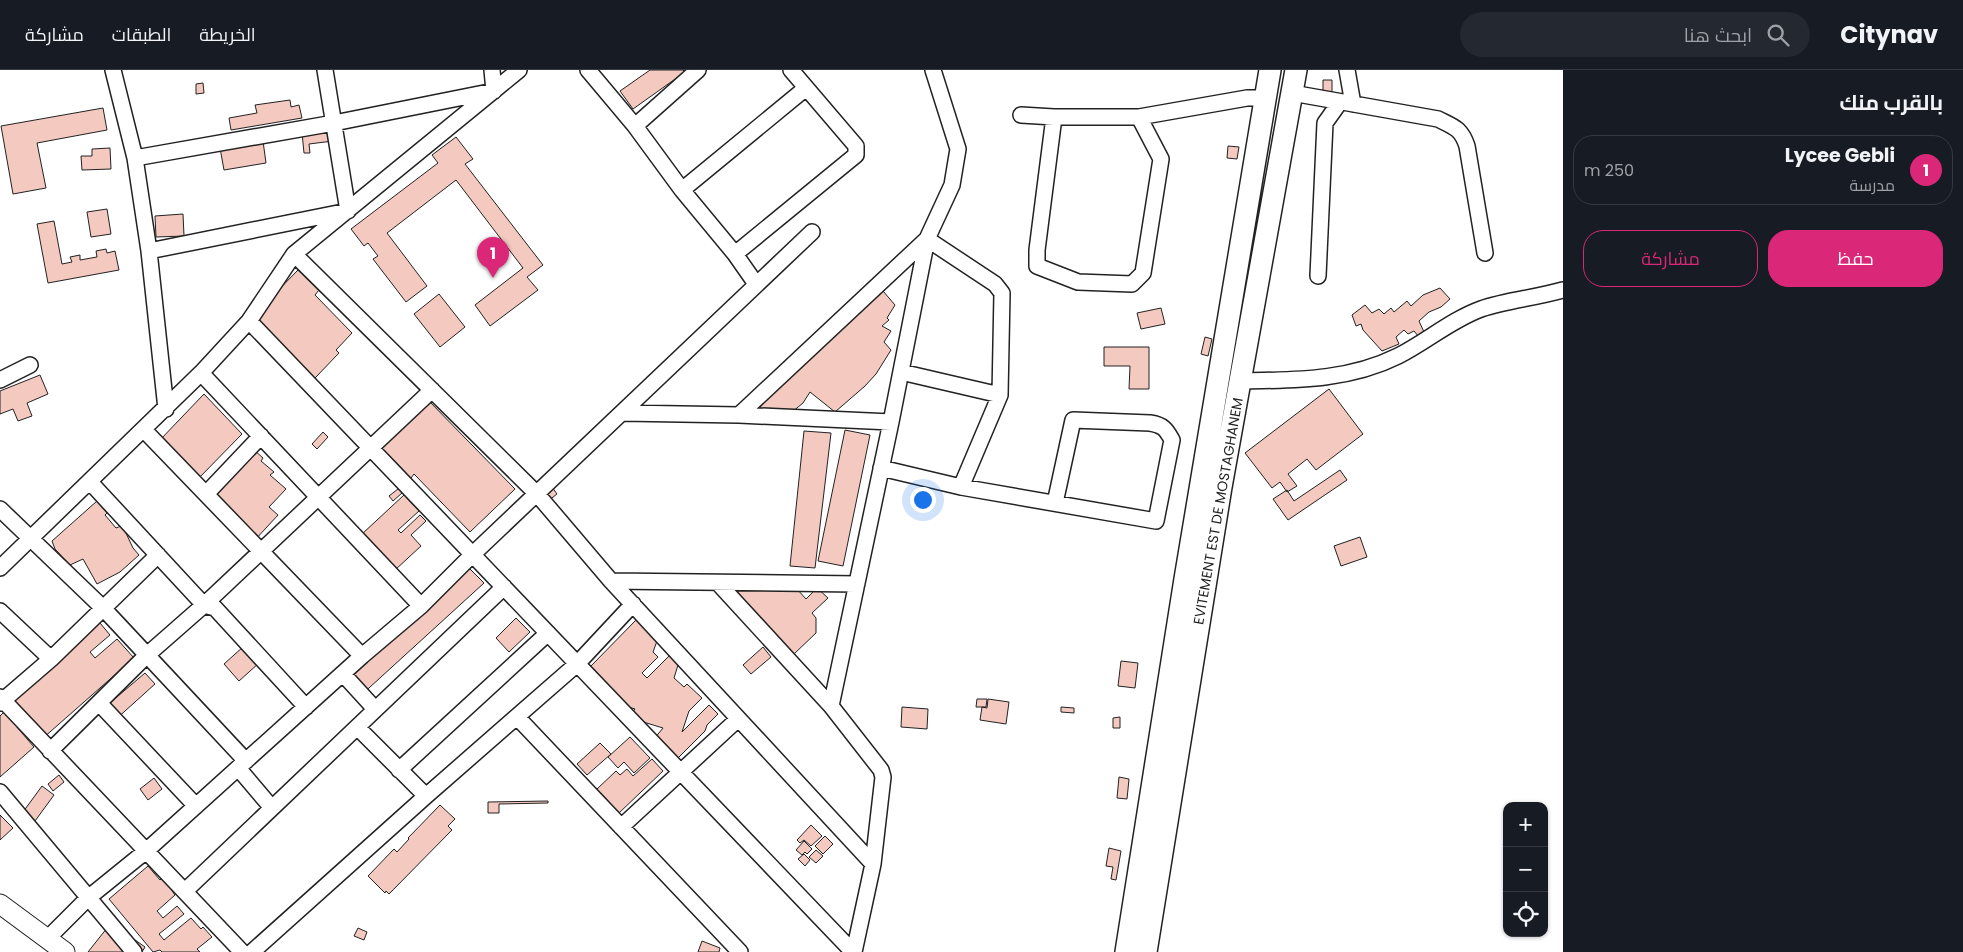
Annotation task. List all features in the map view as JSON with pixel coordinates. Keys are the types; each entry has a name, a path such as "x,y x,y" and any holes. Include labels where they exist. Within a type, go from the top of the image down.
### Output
{"highway":[{"name":"EVITEMENT EST DE MOSTAGHANEM","path":"1126,952 1270,70"},
{"name":"EVITEMENT EST DE MOSTAGHANEM","path":"1146,952 1220,496 1296,70"}],"main road":[{"path":"0,904 65,952"}],"street":[{"path":"325,70 348,210"},
{"path":"492,70 494,91"},
{"path":"0,568 201,373 249,321 294,254 519,70"},
{"path":"588,70 635,126 682,190 735,254 756,284"},
{"path":"735,254 856,155 856,146 791,70"},
{"path":"830,706 882,468 926,239 952,185 958,149 933,70"},
{"path":"1318,276 1325,123 1347,103 1347,70"},
{"path":"116,71 135,158 149,251 166,409"},
{"path":"635,126 694,71"},
{"path":"682,190 806,88"},
{"path":"135,158 334,123 494,91"},
{"path":"1292,93 1438,119 1457,128 1464,135 1467,146 1485,252"},
{"path":"1021,115 1139,117 1247,98 1265,98"},
{"path":"1054,117 1037,250 1038,266 1078,282 1132,284 1143,273 1161,159 1139,117"},
{"path":"149,251 348,210"},
{"path":"48,938 88,898 146,851 362,656 421,606 472,554 812,232"},
{"path":"926,239 995,284 1002,293 1000,395 961,487"},
{"path":"739,415 926,239"},
{"path":"294,254 537,494 611,582 634,604 873,864"},
{"path":"1240,381 1307,379 1355,372 1398,356 1452,323 1481,309 1563,290"},
{"path":"249,321 854,952"},
{"path":"0,380 30,365"},
{"path":"901,372 1000,395"},
{"path":"201,373 421,606"},
{"path":"50,751 147,655 262,552 432,390"},
{"path":"623,412 891,422"},
{"path":"882,468 961,487 1156,521 1172,440 1166,428 1150,422 1073,420 1055,503"},
{"path":"144,430 362,656"},
{"path":"206,494 261,436"},
{"path":"90,482 204,605 215,608 306,707"},
{"path":"0,509 103,608 147,655 242,765 272,808"},
{"path":"158,555 52,659 1,700 242,952"},
{"path":"611,582 857,584"},
{"path":"718,582 830,706 882,770 883,777 873,864 854,952"},
{"path":"185,891 504,587"},
{"path":"252,952 577,664 634,604"},
{"path":"0,611 52,659"},
{"path":"399,770 548,633"},
{"path":"343,674 376,709"},
{"path":"99,703 196,806"},
{"path":"517,716 740,952"},
{"path":"621,827 738,719"},
{"path":"357,727 426,796"},
{"path":"0,792 134,952"}],"building":[{"path":"650,70 683,70 685,72 633,109 620,91"},
{"path":"1323,80 1332,80 1332,92 1323,92"},
{"path":"203,83 204,93 196,94 196,84"},
{"path":"290,100 291,107 299,105 302,118 231,130 229,118 257,113 255,105"},
{"path":"103,108 107,130 37,143 46,188 13,194 1,126"},
{"path":"332,129 333,141 309,144 310,153 304,153 302,133"},
{"path":"456,137 473,159 465,164 543,265 527,277 538,290 490,326 475,305 523,268 456,180 387,233 427,286 406,302 373,259 378,256 368,243 364,246 351,229 438,163 432,155"},
{"path":"263,141 266,163 224,170 220,148"},
{"path":"1228,146 1239,147 1237,159 1227,158"},
{"path":"110,148 111,169 82,170 81,156 92,156 92,149"},
{"path":"107,209 111,234 91,237 87,212"},
{"path":"183,214 184,236 156,237 155,216"},
{"path":"54,221 62,264 72,262 70,257 80,255 80,260 97,257 96,251 106,249 107,253 115,251 119,270 48,283 37,224"},
{"path":"298,270 319,290 315,295 352,333 336,350 339,353 315,378 252,317"},
{"path":"1440,288 1450,299 1441,307 1429,312 1419,321 1424,332 1419,337 1414,331 1408,334 1404,330 1396,337 1399,344 1382,351 1363,330 1361,324 1356,326 1352,315 1365,305 1372,313 1379,309 1384,314 1391,308 1394,312 1407,301 1411,306 1423,295"},
{"path":"883,291 895,305 887,318 889,320 882,326 891,331 884,342 891,350 876,374 865,386 835,412 810,392 803,403 786,417 770,408 761,415 752,410 786,375"},
{"path":"439,294 465,327 440,347 414,314"},
{"path":"1161,308 1165,324 1141,329 1137,313"},
{"path":"1205,337 1212,339 1208,356 1201,354"},
{"path":"1104,347 1149,347 1149,389 1129,389 1130,366 1104,366"},
{"path":"40,375 48,394 27,403 32,416 18,421 13,409 0,414 0,391"},
{"path":"1329,389 1363,434 1316,470 1307,459 1288,474 1297,486 1287,492 1280,482 1272,488 1245,453"},
{"path":"204,394 242,434 196,481 159,441"},
{"path":"426,398 515,489 470,532 414,474 411,478 378,444"},
{"path":"845,430 870,435 843,566 818,561"},
{"path":"804,431 831,433 815,568 790,566"},
{"path":"323,432 328,437 317,449 312,444"},
{"path":"253,449 263,458 261,461 274,472 270,475 286,489 269,507 278,515 254,541 207,499"},
{"path":"1340,470 1347,480 1288,520 1273,499 1287,490 1294,501"},
{"path":"552,487 557,494 548,501 543,495"},
{"path":"398,489 402,493 393,501 389,496"},
{"path":"404,495 419,511 398,530 401,533 420,515 426,521 411,535 421,546 395,570 362,534"},
{"path":"97,501 107,513 105,515 116,528 121,526 125,531 133,548 139,555 120,572 97,584 83,559 70,565 55,549 52,541"},
{"path":"1360,537 1367,557 1341,566 1334,546"},
{"path":"467,566 484,583 358,698 342,681"},
{"path":"817,588 828,598 812,613 816,618 816,633 794,654 731,589 797,589 806,599"},
{"path":"516,618 530,632 509,652 496,638"},
{"path":"636,620 657,641 653,652 658,657 642,673 647,678 669,656 678,665 674,678 684,687 687,684 702,698 689,711 682,732 709,705 718,714 707,725 705,731 677,759 654,739 663,728 640,721 632,713 635,709 620,704 589,668"},
{"path":"100,623 110,635 90,652 95,658 117,639 134,658 42,739 10,703"},
{"path":"244,646 259,663 239,681 224,664"},
{"path":"763,647 771,657 751,674 743,665"},
{"path":"1121,661 1138,663 1135,688 1118,686"},
{"path":"145,673 155,684 115,720 104,708"},
{"path":"977,699 987,699 986,707 976,707"},
{"path":"988,699 1009,702 1006,724 980,720 982,707 987,708"},
{"path":"902,707 928,709 927,729 901,727"},
{"path":"1061,707 1074,708 1074,713 1061,712"},
{"path":"4,712 34,747 0,777 0,716"},
{"path":"1120,717 1120,728 1113,728 1113,718"},
{"path":"630,737 650,758 634,773 624,762 618,768 608,757"},
{"path":"600,743 611,754 587,775 577,764"},
{"path":"652,759 663,771 619,813 597,789 616,771 620,775 627,769 633,776"},
{"path":"59,775 64,782 53,791 48,784"},
{"path":"1119,777 1129,779 1127,799 1117,798"},
{"path":"154,778 162,789 148,800 140,789"},
{"path":"42,786 54,795 35,821 23,812"},
{"path":"548,801 548,803 499,804 499,813 488,813 488,802"},
{"path":"440,805 455,819 448,826 452,830 389,894 386,891 385,893 368,876 394,849 397,852"},
{"path":"0,815 13,828 0,840"},
{"path":"811,825 822,836 811,846 804,840 800,843 797,840"},
{"path":"825,836 833,844 823,854 815,846"},
{"path":"804,841 812,849 807,854 805,852 802,855 796,850"},
{"path":"1109,848 1121,851 1116,880 1111,879 1113,867 1106,866"},
{"path":"816,850 823,856 816,863 809,857"},
{"path":"804,854 810,860 805,866 798,859"},
{"path":"148,866 160,880 163,877 175,895 157,911 163,918 177,906 184,914 159,934 164,940 191,918 212,937 197,949 200,952 162,952 160,950 153,952 109,899"},
{"path":"111,923 145,947 142,952 88,952"},
{"path":"358,928 367,932 364,940 354,936"},
{"path":"702,941 720,948 719,952 698,952"}],"place":[{"name":"Lycee Gebli","path":"493,278"}]}
